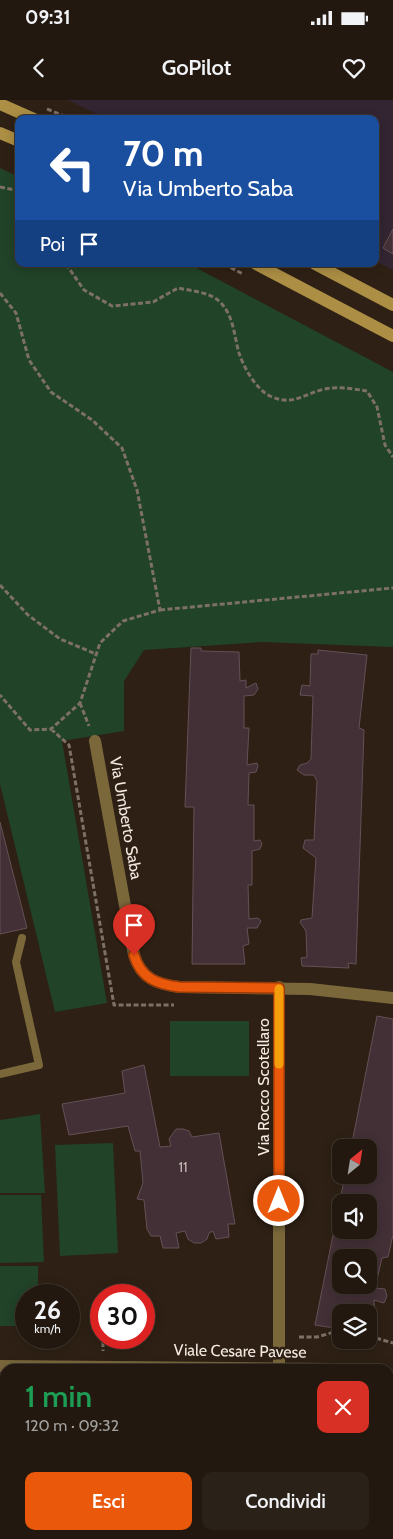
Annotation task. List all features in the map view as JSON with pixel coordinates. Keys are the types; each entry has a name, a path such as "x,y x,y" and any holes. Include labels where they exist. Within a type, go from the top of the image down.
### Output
{"main road":[{"path":"0,104 25,115"},
{"path":"0,133 15,139"},
{"path":"262,267 393,336"},
{"path":"321,267 393,305"}],"street":[{"name":"Via Umberto Saba","path":"95,741 134,955 143,973 155,982 179,987 334,990 393,998"},
{"name":"Via Rocco Scotellaro","path":"279,988 279,1364"}],"lane":[{"path":"0,1074 39,1065 16,962 22,938"}],"path":[{"path":"0,187 15,190"},
{"path":"68,267 84,290 112,306 153,302 178,288 205,293 220,302 230,316 240,355 258,387 271,396 293,401 325,389 354,389 367,392 377,407 385,445 393,458"},
{"path":"0,293 16,313 29,360 51,392 92,420 122,448 137,490 160,610"},
{"path":"0,585 28,615 60,639 96,654"},
{"path":"0,695 30,730 51,729 80,703 100,643 123,621 160,610 393,588"},
{"path":"80,703 95,741"},
{"path":"299,1337 317,1337 332,1333"},
{"path":"377,1338 393,1343"}],"shaded area":[{"path":"68,100 393,100 393,270 379,263 379,115 99,115"}],"green space":[{"path":"0,168 15,175 15,267 195,267 393,372 393,647 262,642 144,650 124,681 124,731 62,741 107,1003 55,1012 0,784"},
{"path":"170,1021 249,1021 249,1076 170,1076"},
{"path":"40,1114 45,1193 0,1193 0,1120"},
{"path":"113,1143 118,1253 60,1256 55,1145"},
{"path":"0,1195 41,1195 44,1262 0,1263"},
{"path":"0,1266 38,1266 38,1284 15,1284 15,1326 0,1326"}],"building":[{"path":"393,229 393,254 383,248"},
{"path":"191,648 201,648 201,651 239,652 240,681 246,680 246,688 256,683 258,689 254,695 244,696 244,728 249,728 247,765 257,763 258,766 256,772 249,773 248,805 254,805 254,841 260,840 262,844 260,849 252,851 252,885 248,885 249,919 258,918 261,921 257,928 247,928 249,944 243,946 245,964 192,964 194,807 185,807"},
{"path":"318,650 367,655 359,728 364,730 356,964 348,963 349,968 302,966 301,958 307,957 306,931 300,922 301,920 312,918 316,858 303,848 305,840 314,840 317,781 314,775 304,775 297,770 300,765 307,763 311,759 313,696 300,695 302,685 310,686 311,654 318,654"},
{"path":"0,822 27,928 0,934"},
{"path":"377,1016 393,1019 393,1235 388,1257 382,1258 377,1279 377,1249 332,1249 332,1294 377,1294 377,1288 385,1289 387,1296 384,1303 374,1300 374,1304 332,1304 332,1328 315,1325 332,1239 377,1239 377,1194 341,1194 343,1184 378,1184 378,1139 353,1139"},
{"path":"144,1065 160,1147 171,1146 169,1139 176,1129 189,1131 192,1137 219,1133 235,1224 228,1224 229,1237 216,1239 213,1231 201,1243 194,1243 188,1239 185,1231 176,1233 179,1248 163,1248 160,1236 151,1236 147,1229 144,1200 137,1199 143,1183 140,1151 135,1151 128,1126 69,1135 62,1104 125,1093 122,1071"}],"slow traffic":[{"path":"279,989 279,1064"}],"route":[{"path":"134,955 139,968 147,978 164,985 179,987 279,988 279,1201"}]}
